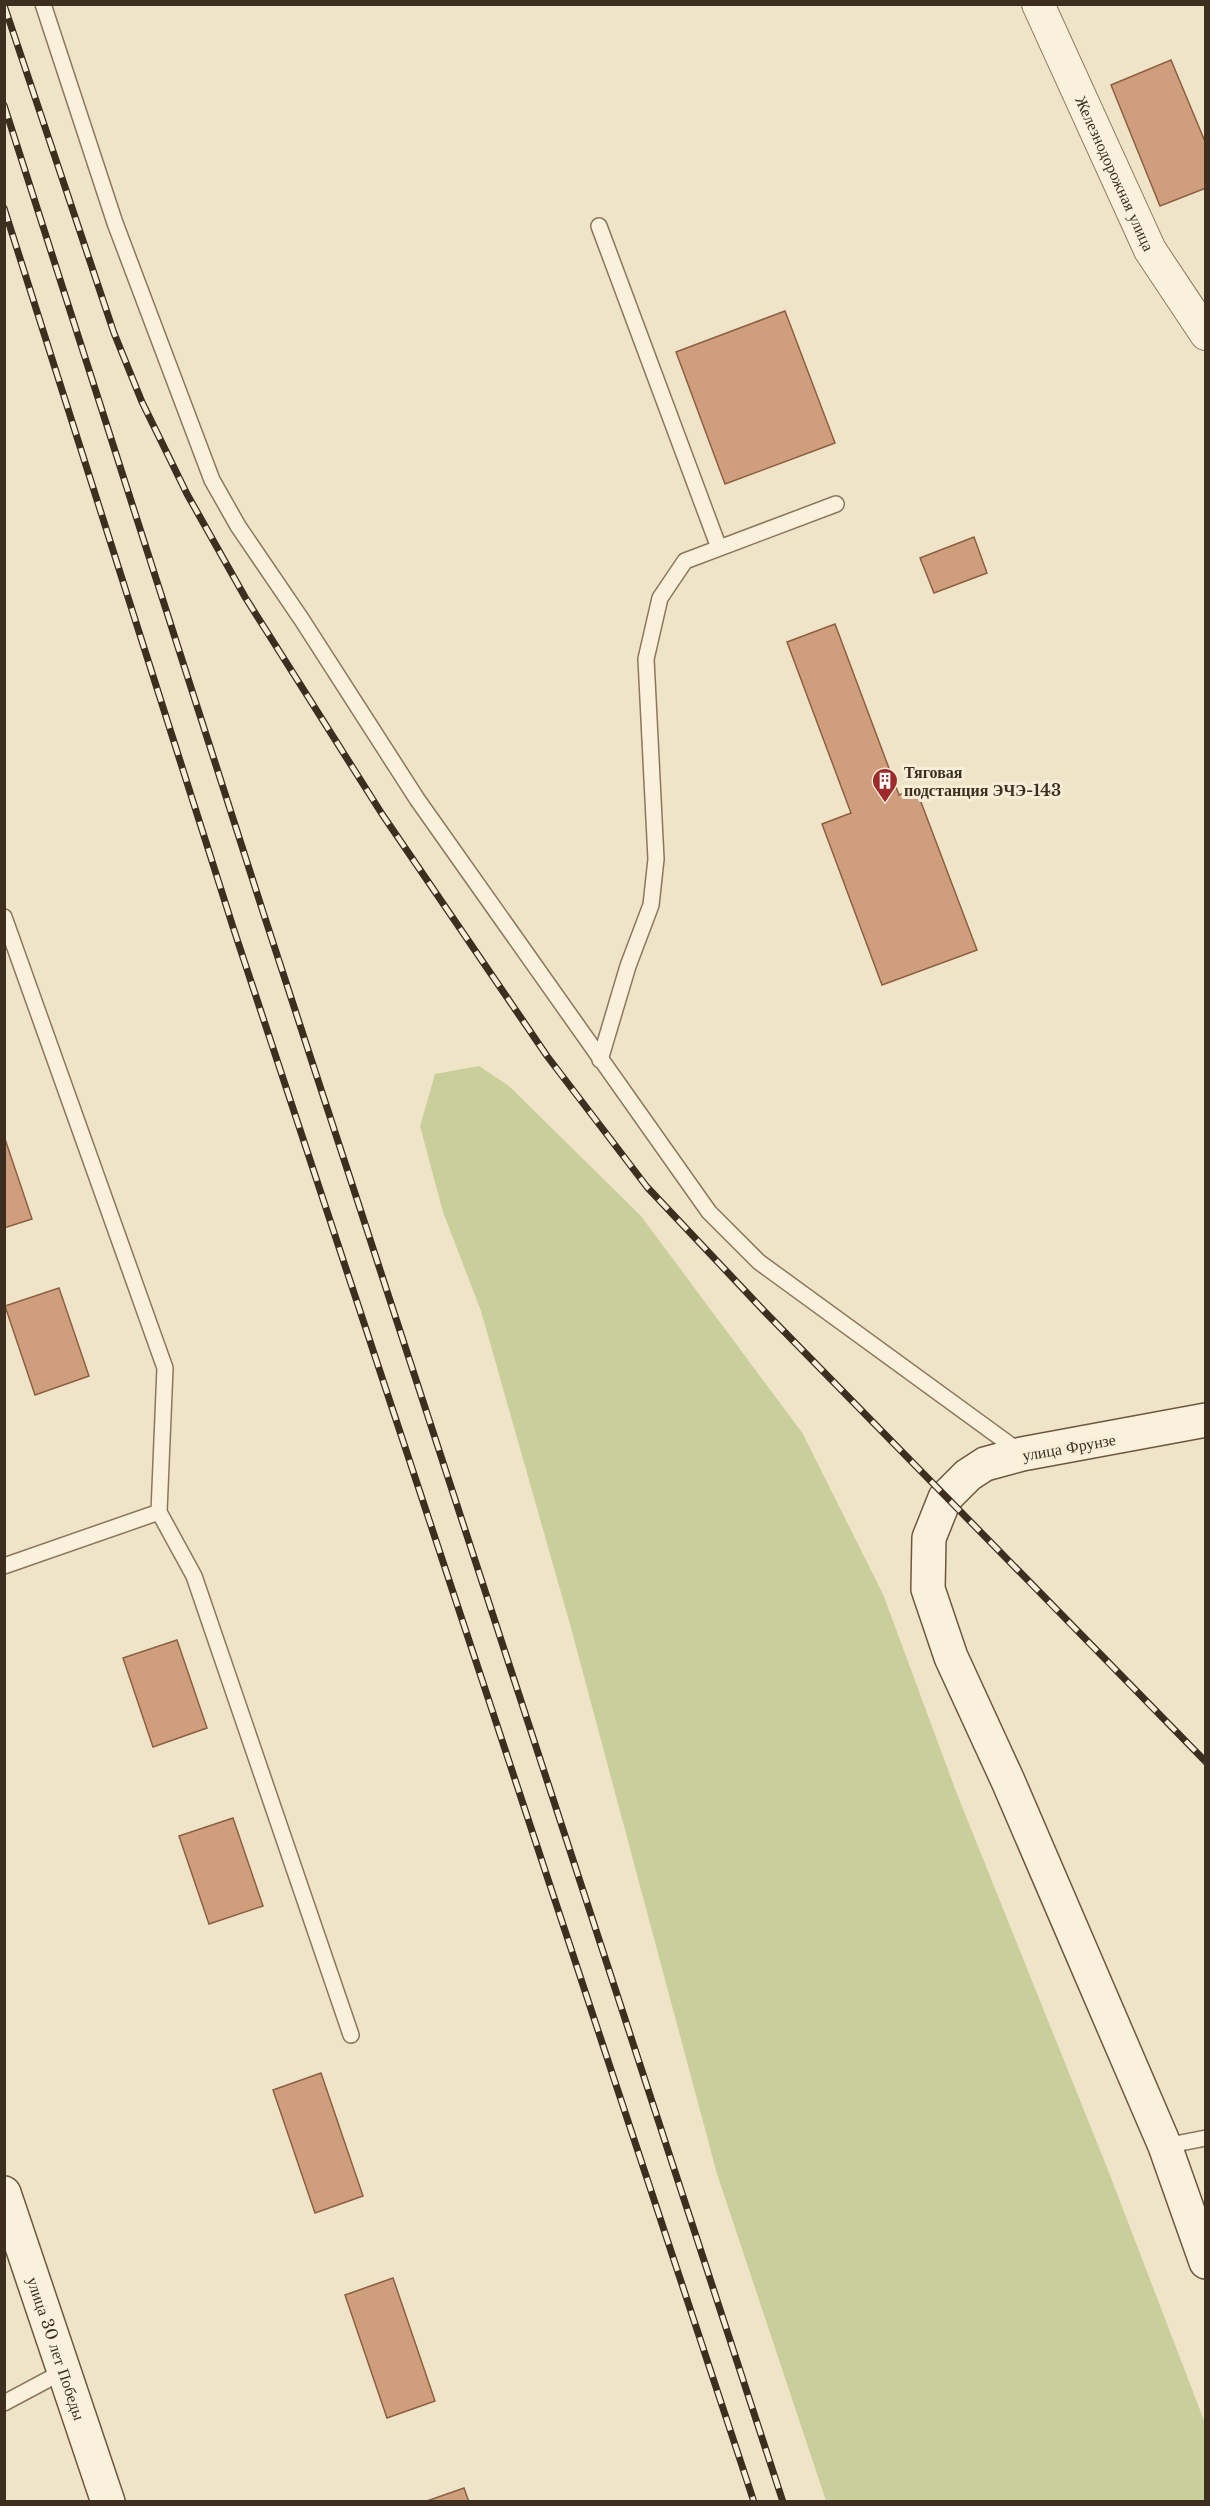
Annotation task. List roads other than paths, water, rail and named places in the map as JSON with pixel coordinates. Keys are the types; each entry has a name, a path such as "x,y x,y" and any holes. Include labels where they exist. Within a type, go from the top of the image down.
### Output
{"street":[{"name":"Железнодорожная улица","path":"1038,4 1150,250 1206,334"},
{"name":"улица Фрунзе","path":"1165,2146 1008,1780 951,1657 928,1589 929,1538 945,1498 968,1475 985,1464 1022,1454 1206,1420"},
{"path":"1165,2146 1206,2262"},
{"name":"улица 30 лет Победы","path":"6,2202 108,2502"}],"lane":[{"path":"43,4 115,223 212,480 238,526 302,620 417,799 709,1212 759,1262 1022,1454"},
{"path":"599,226 719,548"},
{"path":"600,1060 628,966 651,905 656,859 646,659 660,598 685,561 836,504"},
{"path":"4,917 165,1368 159,1512 194,1576 351,2035"},
{"path":"4,1566 159,1512"},
{"path":"1165,2146 1206,2138"},
{"path":"4,2403 64,2370"}],"railway":[{"path":"4,5 114,333 142,402 187,494 245,597 382,814 547,1056 647,1187 765,1312 1206,1762"},
{"path":"4,105 264,915 783,2502"},
{"path":"4,208 233,927 754,2502"}],"place":[{"name":"Тяговая подстанция ЭЧЭ-143","path":"885,804"}]}
